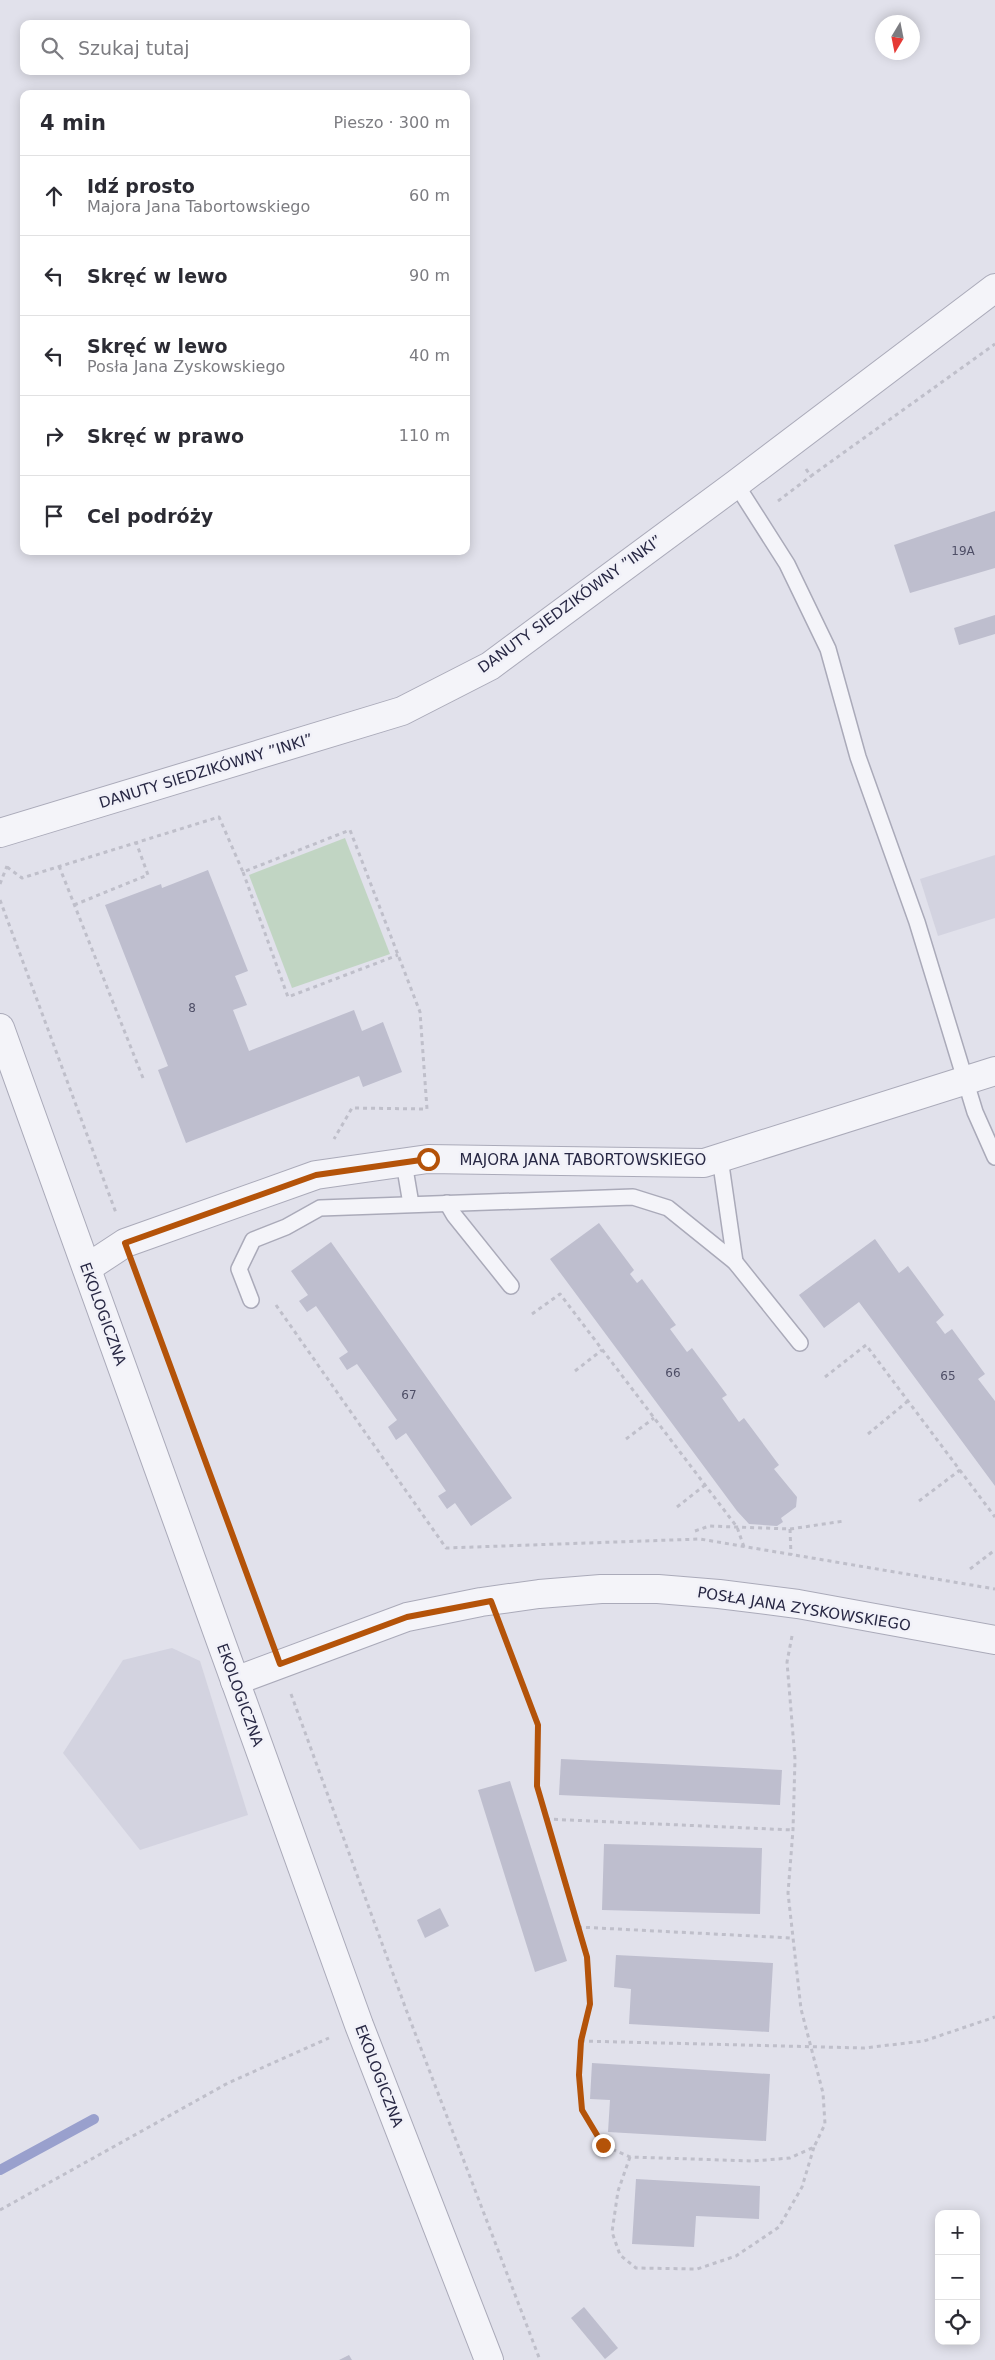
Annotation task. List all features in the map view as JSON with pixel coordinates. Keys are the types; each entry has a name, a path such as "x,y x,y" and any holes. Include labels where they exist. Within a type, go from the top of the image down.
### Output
{"street":[{"name":"DANUTY SIEDZIKÓWNY ”INKI”","path":"0,833 402,711 490,666 736,484 995,288"},
{"name":"EKOLOGICZNA","path":"0,1028 363,2034 489,2360"},
{"name":"MAJORA JANA TABORTOWSKIEGO","path":"87,1268 125,1243 316,1175 428,1159 704,1163 995,1071"},
{"name":"POSŁA JANA ZYSKOWSKIEGO","path":"235,1681 407,1617 539,1594 601,1589 658,1589 719,1594 798,1604 995,1640"}],"lane":[{"path":"736,484 787,564 828,649 858,757 917,922 975,1112 995,1157"},
{"path":"720,1158 735,1262"},
{"path":"404,1163 411,1204"},
{"path":"252,1300 239,1269 253,1240 286,1226 320,1208 633,1197 668,1208 735,1262 800,1343"},
{"path":"447,1203 454,1215 511,1286"}],"path":[{"path":"757,517 811,476"},
{"path":"7,867 22,878 219,816 243,872 288,997 398,955"},
{"path":"243,872 350,830 420,1012 427,1109 352,1108 335,1138 326,1142"},
{"path":"74,904 148,876 136,842"},
{"path":"59,866 143,1078"},
{"path":"0,900 407,2012 540,2360"},
{"path":"532,1314 560,1294 737,1527 744,1548"},
{"path":"274,1302 446,1548 700,1539 791,1556 995,1589"},
{"path":"825,1377 866,1346 995,1517"},
{"path":"575,1371 602,1350"},
{"path":"868,1434 908,1401"},
{"path":"626,1439 654,1418"},
{"path":"919,1501 960,1470"},
{"path":"676,1507 705,1485"},
{"path":"695,1531 709,1526 790,1529 844,1521"},
{"path":"790,1529 791,1556"},
{"path":"970,1569 995,1550"},
{"path":"491,1601 538,1725 537,1786 587,1957 590,2004 581,2041 579,2075 582,2110 603,2145 630,2157 753,2161 790,2158 814,2147"},
{"path":"630,2157 618,2191 612,2232 620,2255 636,2268 697,2269 736,2256 779,2227 802,2187 814,2147 825,2124 823,2093 801,2009 788,1893 793,1830 795,1759 787,1662 798,1604"},
{"path":"546,1819 793,1830"},
{"path":"578,1927 792,1938"},
{"path":"581,2041 864,2048 924,2041 995,2017"},
{"path":"0,2210 228,2083 304,2050"}],"shaded area":[{"path":"995,855 995,918 938,936 920,879"},
{"path":"172,1648 200,1661 248,1815 140,1850 63,1753 123,1660"}],"green space":[{"path":"345,838 390,954 292,988 249,875"}],"building":[{"path":"995,511 995,568 910,593 894,545"},
{"path":"995,615 995,634 959,645 954,628"},
{"path":"208,870 248,971 235,976 247,1005 233,1010 249,1051 354,1010 362,1031 383,1022 402,1072 363,1087 359,1076 186,1143 158,1070 168,1066 105,905 161,884 162,888"},
{"path":"599,1223 634,1270 630,1274 637,1283 642,1279 676,1325 670,1329 687,1352 692,1348 727,1395 722,1398 739,1422 744,1418 779,1465 774,1469 797,1497 796,1507 781,1518 783,1522 777,1526 749,1524 737,1511 550,1259"},
{"path":"875,1239 899,1273 908,1266 944,1315 936,1322 945,1334 952,1329 985,1374 978,1379 995,1401 995,1486 859,1302 824,1328 799,1295"},
{"path":"331,1242 512,1498 471,1526 455,1503 447,1509 438,1496 446,1491 406,1433 396,1440 388,1427 397,1420 357,1364 347,1370 339,1358 348,1352 316,1306 307,1312 299,1301 308,1295 291,1271"},
{"path":"561,1759 782,1770 780,1805 559,1795"},
{"path":"510,1781 567,1961 535,1972 478,1790"},
{"path":"604,1844 762,1848 760,1914 602,1910"},
{"path":"440,1908 449,1926 425,1938 417,1920"},
{"path":"616,1955 773,1963 769,2032 629,2024 631,1989 614,1987"},
{"path":"592,2063 770,2074 766,2141 608,2132 610,2100 590,2099"},
{"path":"636,2179 760,2186 759,2219 696,2216 694,2247 632,2244"},
{"path":"584,2307 618,2348 605,2359 571,2318"},
{"path":"349,2355 352,2360 339,2360"}],"waterway":[{"path":"0,2170 94,2119"}],"route":[{"path":"428,1159 316,1175 125,1243 280,1664 407,1617 491,1601 538,1725 539,1756 537,1786 587,1957 590,2004 581,2041 579,2075 582,2110 603,2145"}]}
